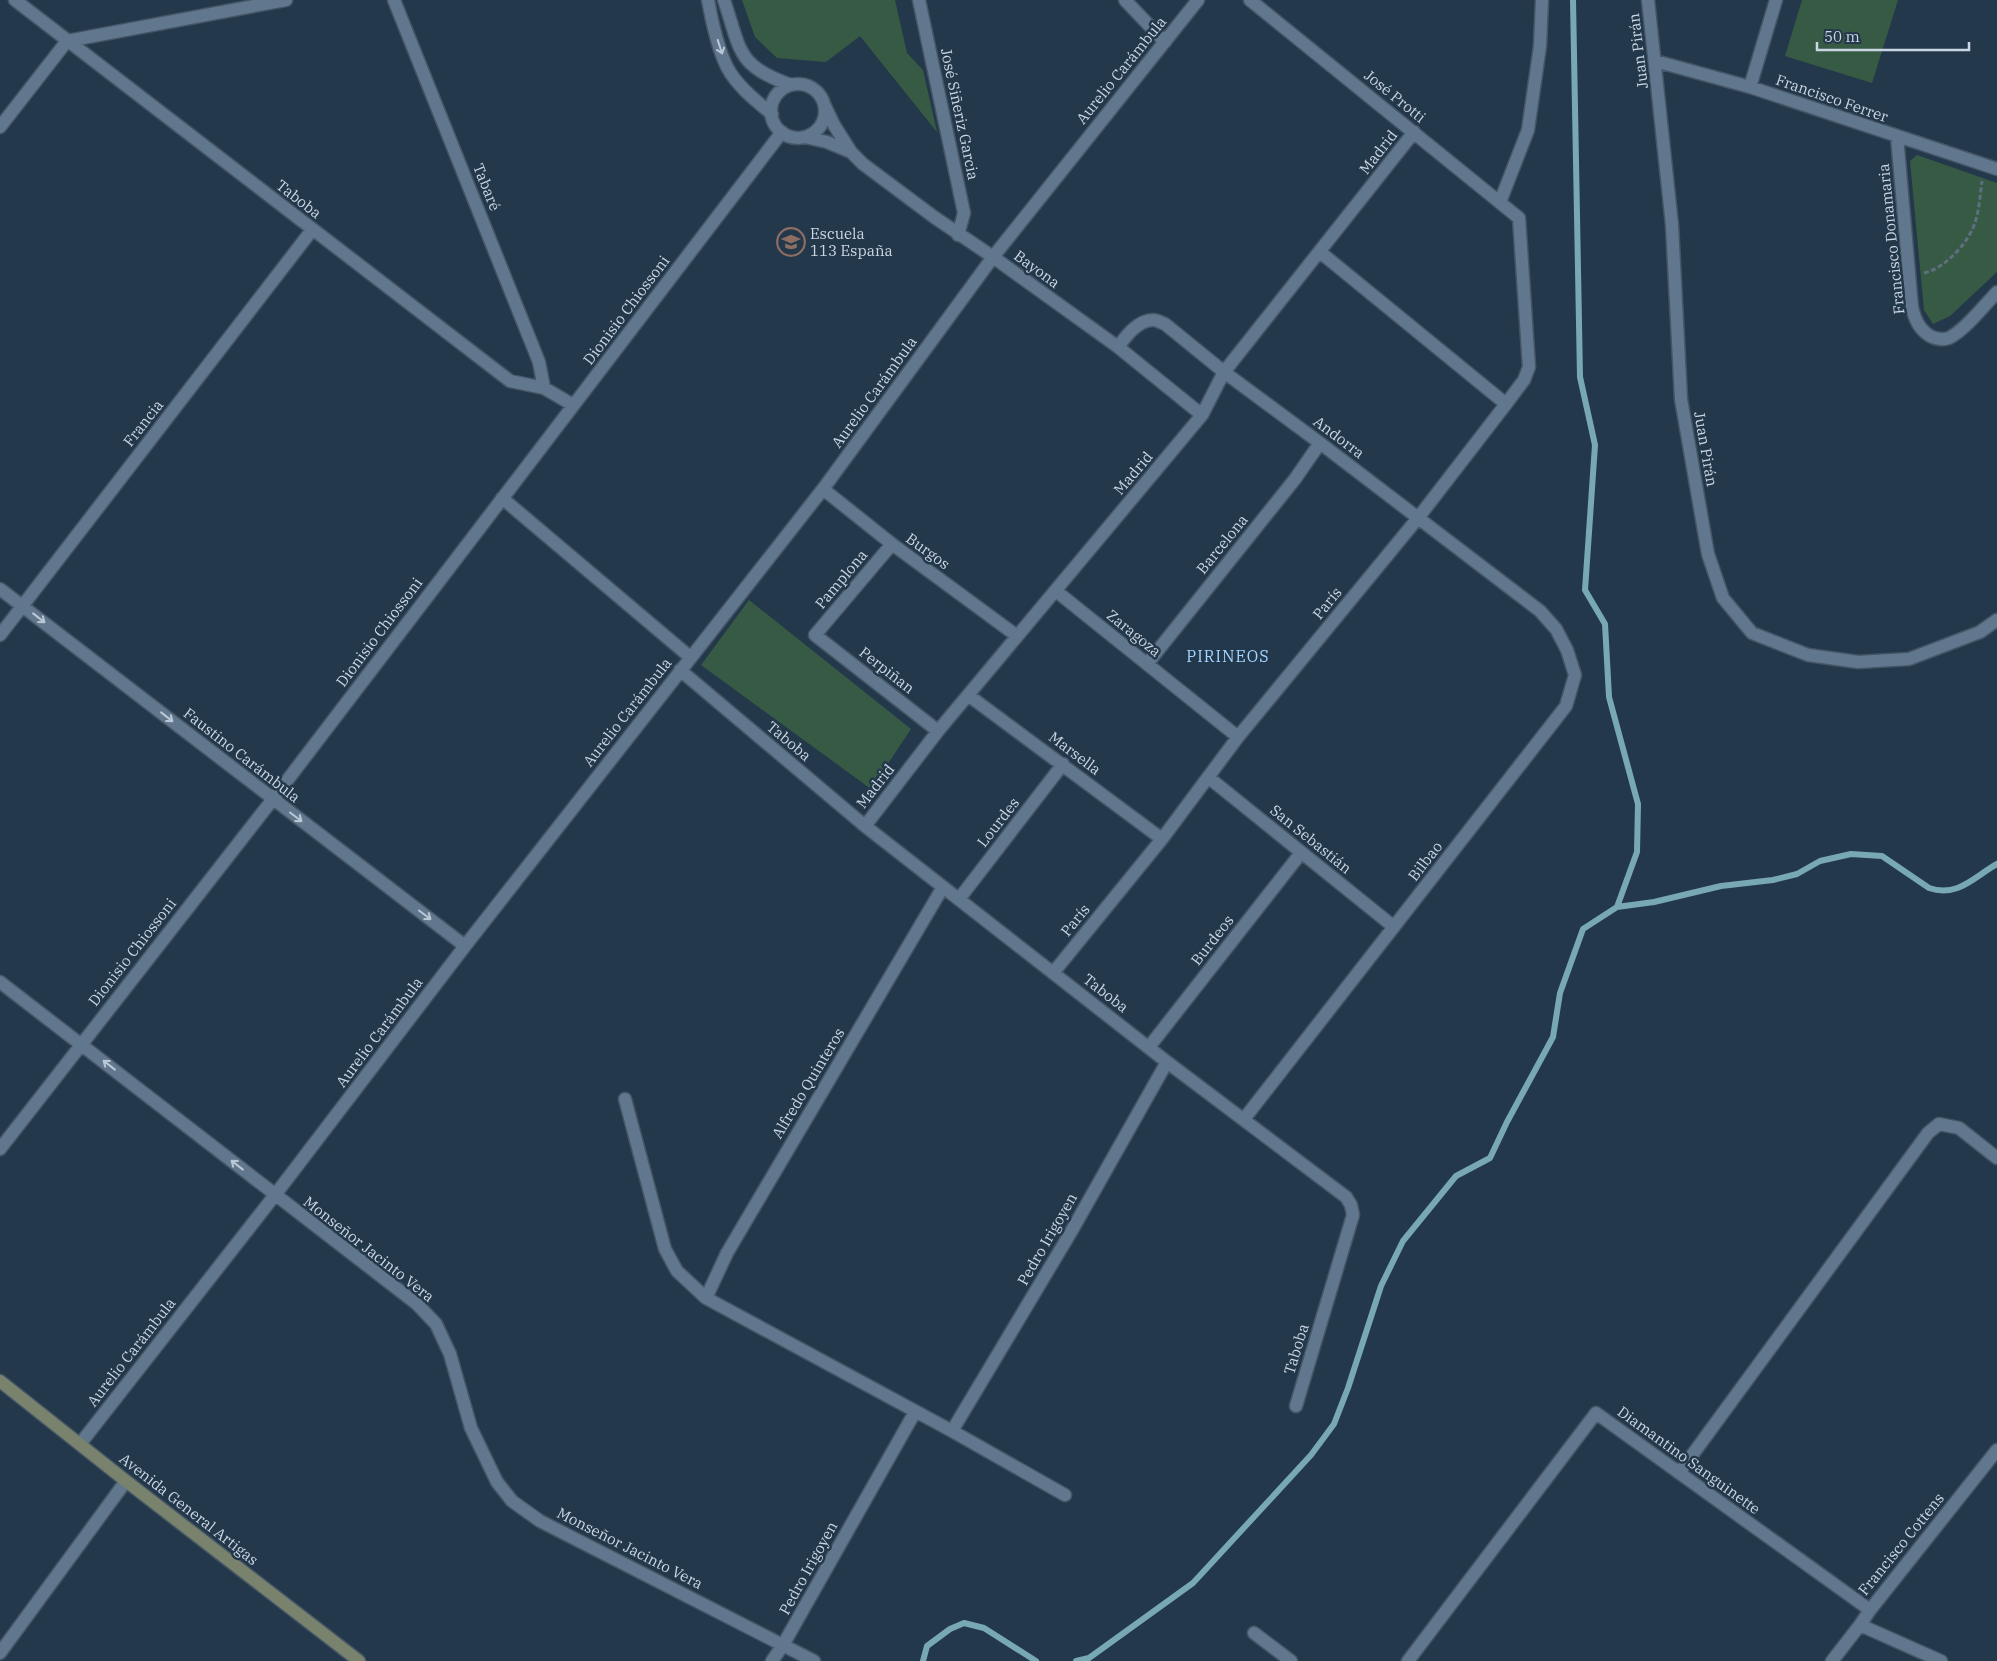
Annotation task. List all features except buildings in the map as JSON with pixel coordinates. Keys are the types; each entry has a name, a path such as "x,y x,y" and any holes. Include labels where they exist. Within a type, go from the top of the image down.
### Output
{"main road":[{"name":"Avenida General Artigas","path":"0,1381 359,1661"}],"street":[{"name":"Taboba","path":"15,0 510,381 544,388 573,406"},
{"path":"0,127 67,40 286,0"},
{"name":"Tabaré","path":"394,0 539,362 544,388"},
{"path":"708,0 719,46 728,68 750,96 772,114"},
{"path":"724,0 740,51 746,59 752,66 766,75 791,85"},
{"name":"José Siñeriz Garcia","path":"919,0 964,213 958,234"},
{"path":"1125,0 1165,42"},
{"name":"Aurelio Carámbula","path":"80,1444 275,1195 465,946 823,489 993,257 1198,0"},
{"name":"José Protti","path":"1250,0 1519,218"},
{"path":"1500,202 1528,130 1540,46 1542,0"},
{"name":"Juan Pirán","path":"1648,0 1672,225 1681,399 1708,554 1723,598 1752,633 1808,655 1858,662 1909,659 1980,632 1997,620"},
{"path":"1750,87 1776,0"},
{"name":"Francisco Ferrer","path":"1655,61 1750,87 1997,169"},
{"path":"800,84 815,90 824,104 824,120 819,128 805,137 789,136 782,132 775,124 772,114 774,100 778,93 791,85 800,84"},
{"name":"Bayona","path":"824,104 850,152"},
{"name":"Dionisio Chiossoni","path":"0,1149 273,799 782,132"},
{"name":"Madrid","path":"865,826 938,731 1202,414 1224,372 1414,132"},
{"name":"Bayona","path":"805,137 827,142 850,152 889,184 1118,347 1202,414"},
{"name":"Francisco Donamaria","path":"1897,137 1909,276 1915,320 1921,329 1936,339 1947,339 1958,332 1997,292"},
{"name":"París","path":"1053,973 1162,839 1238,737 1418,518 1524,380 1529,367 1519,218"},
{"name":"Francia","path":"0,635 312,230"},
{"path":"1320,252 1506,404"},
{"name":"Andorra","path":"1118,347 1130,331 1143,323 1153,320 1165,324 1224,372 1540,611"},
{"name":"Barcelona","path":"1147,664 1295,479 1320,443"},
{"name":"Burgos","path":"823,489 892,544 1017,636"},
{"path":"502,498 690,657"},
{"name":"Pamplona","path":"815,635 892,544"},
{"name":"Faustino Carámbula","path":"0,588 465,946"},
{"name":"Zaragoza","path":"1056,591 1238,737"},
{"name":"Bilbao","path":"1244,1120 1566,706 1575,675 1567,650 1556,629 1540,611"},
{"name":"Perpiñan","path":"815,635 938,731"},
{"name":"Taboba","path":"680,670 865,826 1167,1062 1346,1197 1351,1205 1353,1215 1296,1406"},
{"name":"Marsella","path":"968,695 1162,839"},
{"name":"Lourdes","path":"959,899 1063,764"},
{"name":"San Sebastián","path":"1208,777 1394,927"},
{"name":"Burdeos","path":"1149,1047 1301,853"},
{"name":"Alfredo Quinteros","path":"706,1298 727,1253 943,887"},
{"name":"Monseñor Jacinto Vera","path":"0,982 417,1304 436,1324 450,1354 471,1428 497,1482 512,1501 540,1521 814,1661"},
{"name":"Pedro Irigoyen","path":"952,1431 1071,1232 1167,1062"},
{"path":"625,1099 665,1249 677,1272 706,1298 1066,1495"},
{"path":"1680,1474 1928,1133 1939,1124 1959,1128 1997,1158"},
{"name":"Pedro Irigoyen","path":"772,1661 915,1412"},
{"name":"Diamantino Sanguinette","path":"1408,1661 1596,1413 1870,1610"},
{"name":"Francisco Cottens","path":"1832,1661 1997,1450"},
{"path":"0,1653 126,1481"},
{"path":"1860,1625 1941,1661"},
{"path":"1254,1633 1291,1661"}],"path":[{"path":"1909,276 1934,270 1959,249 1972,230 1980,196 1983,164"}],"green space":[{"path":"742,0 895,0 907,53 923,70 937,132 860,36 826,62 777,58 755,37"},
{"path":"1802,0 1898,0 1872,83 1785,56"},
{"path":"1917,155 1997,183 1997,272 1950,316 1933,324 1924,310 1910,161"},
{"path":"749,600 911,729 871,789 701,665"}],"waterway":[{"path":"1076,1661 1089,1658 1193,1583 1311,1455 1334,1424 1348,1388 1381,1286 1403,1241 1456,1176 1490,1158 1507,1122 1553,1037 1560,993 1583,929 1617,907 1637,852 1638,804 1609,697 1605,624 1585,590 1595,445 1580,377 1573,0"},
{"path":"1617,907 1654,902 1721,886 1773,880 1797,874 1820,861 1851,854 1882,856 1929,888 1939,890 1949,890 1966,884 1997,864"},
{"path":"923,1661 927,1646 950,1629 964,1623 984,1628 1036,1661"}],"place":[{"name":"Escuela 113 España","path":"791,242"}],"district":[{"name":"PIRINEOS","path":"1228,656"}]}
